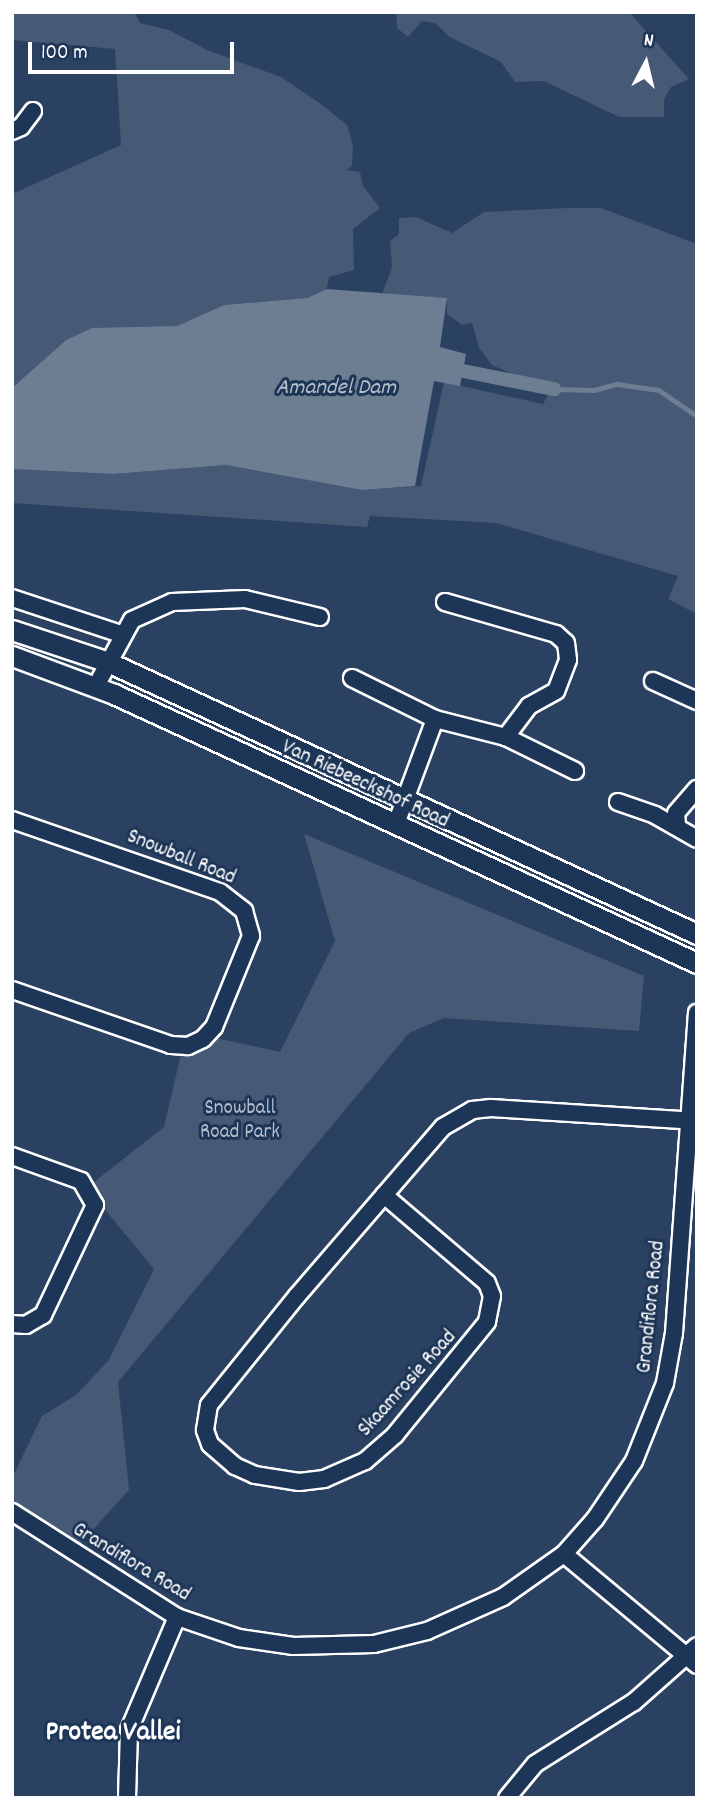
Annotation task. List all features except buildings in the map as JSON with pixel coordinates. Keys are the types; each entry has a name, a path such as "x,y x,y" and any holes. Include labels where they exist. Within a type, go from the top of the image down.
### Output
{"street":[{"path":"12,131 21,127 33,111"},
{"path":"12,598 121,634"},
{"path":"96,686 121,634 132,620 172,602 244,599 320,617"},
{"path":"445,602 556,634 566,643 568,660 556,691 529,706 506,737"},
{"name":"Van Riebeeckshof Road","path":"12,630 108,662 697,933"},
{"name":"Van Riebeeckshof Road","path":"12,656 96,686 697,963"},
{"path":"352,678 435,719 506,737 575,772"},
{"path":"653,681 697,701"},
{"path":"397,824 435,719"},
{"path":"677,826 676,813 697,789"},
{"path":"618,802 677,826 697,839"},
{"name":"Snowball Road","path":"12,820 220,892 244,911 251,936 214,1027 203,1040 188,1046 171,1045 12,990"},
{"name":"Grandiflora Road","path":"12,1512 177,1617 266,1643 320,1647 374,1643 428,1631 479,1610 564,1554 595,1519 634,1461 665,1383 674,1332 693,1121 697,1013"},
{"name":"Skaamrosie Road","path":"384,1195 487,1283 492,1296 487,1322 395,1435 365,1461 324,1479 299,1482 255,1475 235,1466 211,1444 205,1430 209,1405 384,1195 443,1127 472,1110 693,1121"},
{"path":"12,1156 81,1181 95,1205 43,1315 26,1325 12,1324"},
{"path":"507,1798 535,1764 618,1714 693,1656 564,1554"},
{"path":"127,1798 129,1730 177,1617"}],"green space":[{"path":"12,12 134,12 140,23 169,30 207,50 281,77 321,104 347,125 353,146 352,166 347,170 360,172 363,186 380,208 353,229 354,270 329,277 327,288 307,298 224,305 177,326 154,330 91,329 66,340 12,388 12,194 121,145 115,49 12,40"},
{"path":"396,12 629,12 689,79 671,87 664,100 664,117 619,117 544,81 515,82 501,62 450,37 435,23 422,21 408,37 397,28"},
{"path":"601,208 697,244 697,614 668,599 678,576 496,523 370,516 367,527 12,503 12,469 113,474 226,465 362,490 421,486 444,382 543,404 550,391 492,365 479,348 472,323 462,325 447,314 447,298 382,294 392,267 390,241 399,234 399,218 416,217 452,233 484,212"},
{"name":"Snowball Road Park","path":"304,834 644,976 639,1031 444,1018 409,1033 118,1382 129,1490 78,1546 12,1502 12,1478 42,1416 76,1395 108,1361 154,1269 102,1206 94,1182 164,1127 181,1054 200,1049 216,1038 280,1052 335,941"}],"water":[{"name":"Amandel Dam","path":"326,289 447,298 440,347 466,354 460,386 434,381 415,486 362,490 226,465 113,474 12,469 12,388 66,340 92,328 177,326 224,305 307,298"}],"waterway":[{"path":"463,371 554,389"},
{"path":"554,389 594,390 617,384 659,390 697,416"}],"district":[{"name":"Protea Vallei","path":"113,1734"}]}
